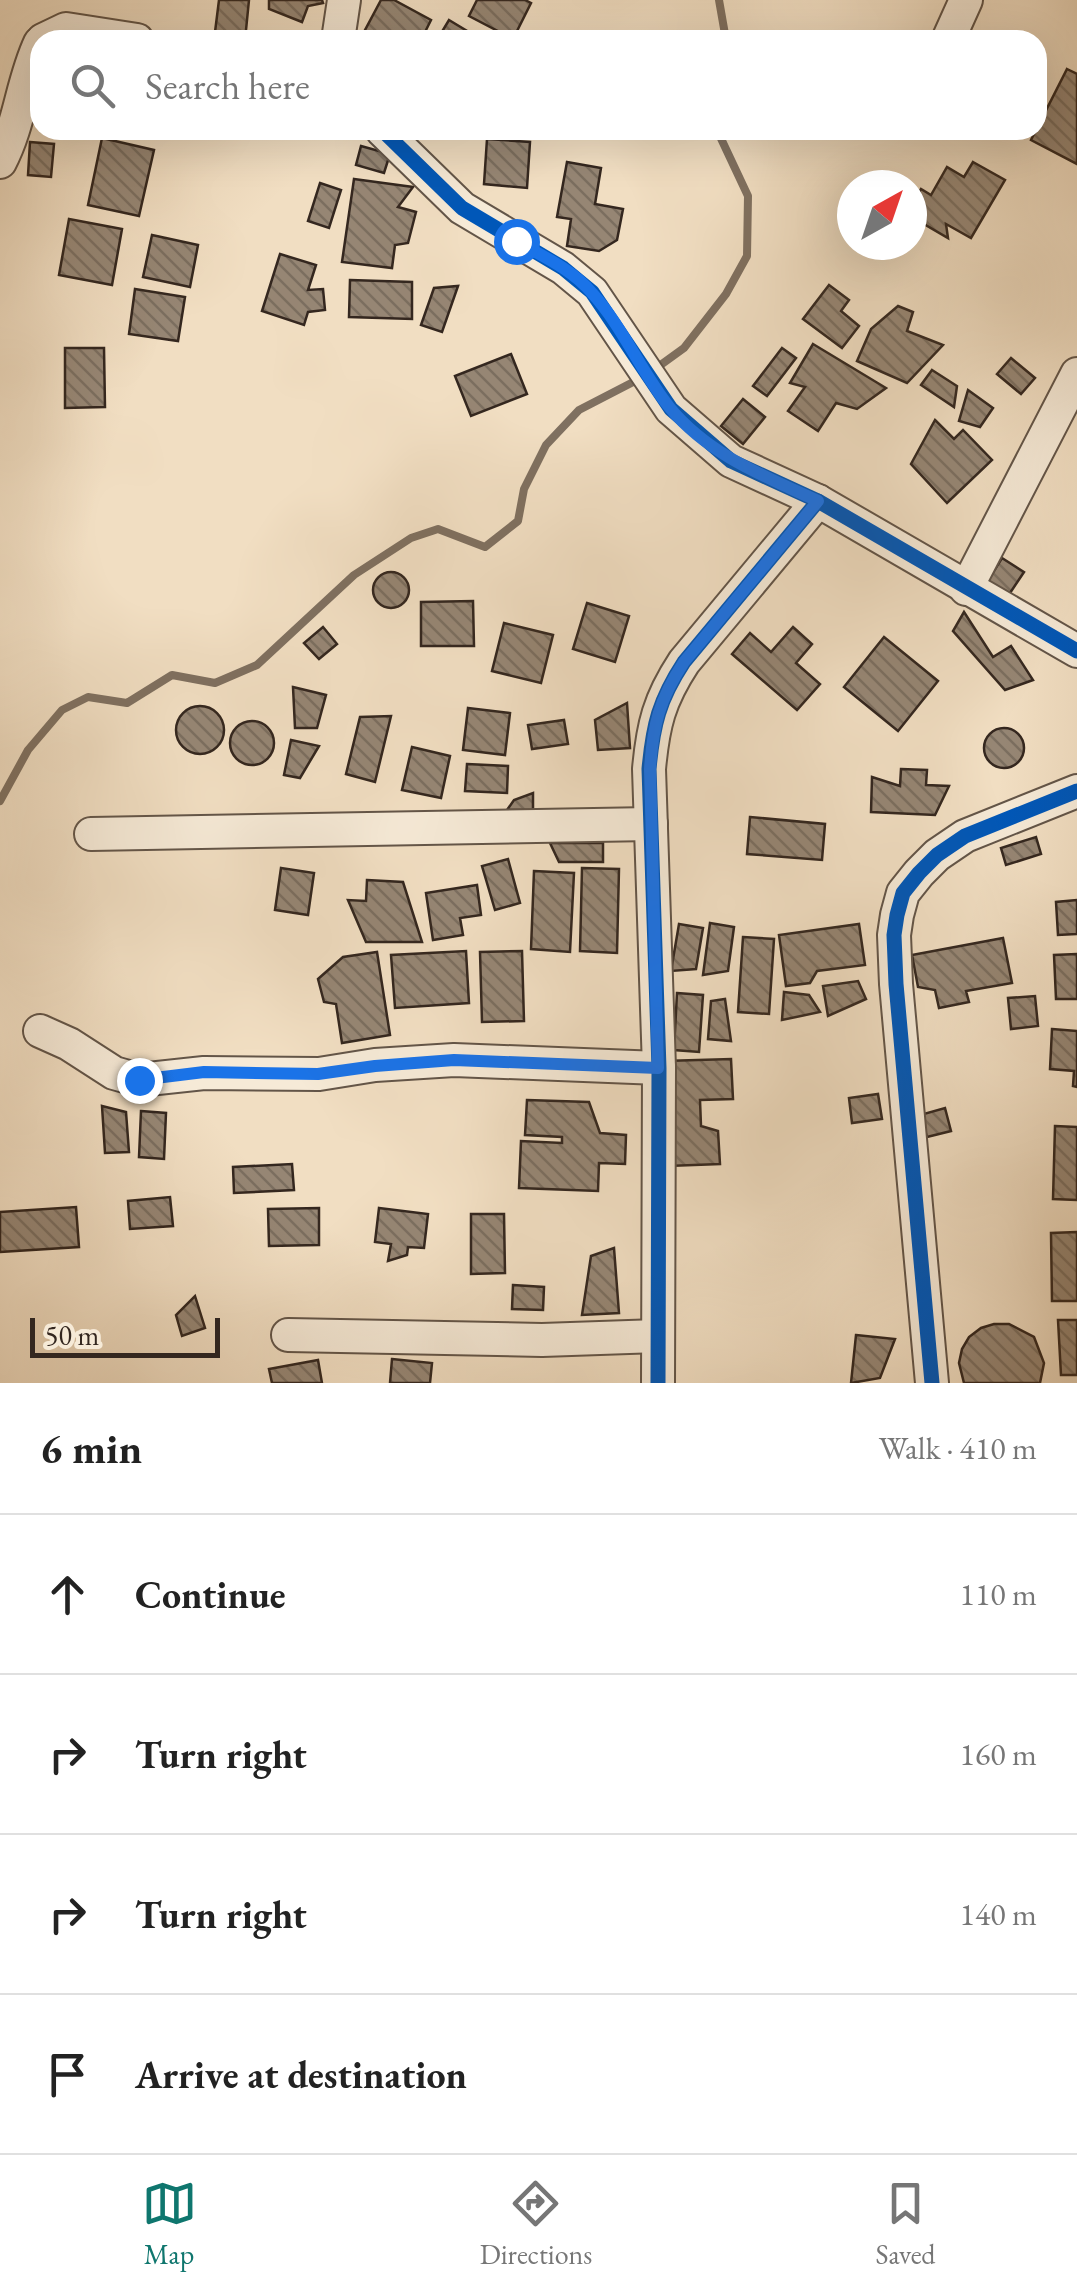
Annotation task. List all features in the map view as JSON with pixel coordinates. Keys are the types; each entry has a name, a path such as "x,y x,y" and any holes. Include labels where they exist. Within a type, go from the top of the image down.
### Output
{"street":[{"path":"340,30 344,0"},
{"path":"952,30 966,0"},
{"path":"0,162 30,64"},
{"path":"392,140 462,208 564,268 592,292 671,409 731,461 818,501 1077,650"},
{"path":"966,589 1077,374"},
{"path":"658,1383 653,728 665,691 705,636 818,501"},
{"path":"956,1383 931,1370 894,935 903,893 937,854 964,836 1077,791"},
{"path":"91,834 651,824"},
{"path":"40,1031 69,1044 114,1073 139,1080 204,1072 318,1074 454,1060 658,1068"},
{"path":"288,1335 542,1340 658,1336"}],"building":[{"path":"219,0 249,0 246,30 215,30"},
{"path":"269,0 323,3 308,6 302,22 269,9"},
{"path":"381,0 394,0 431,20 426,30 365,30"},
{"path":"477,0 531,3 518,30 496,30 469,16"},
{"path":"449,20 465,30 443,30"},
{"path":"1067,69 1077,74 1077,164 1031,140 1047,140 1047,108"},
{"path":"102,140 154,150 139,216 88,205"},
{"path":"487,140 530,142 527,188 484,184"},
{"path":"30,142 54,144 51,177 28,175"},
{"path":"361,146 390,154 384,173 356,165"},
{"path":"567,162 601,168 595,204 623,209 617,240 599,251 567,246 571,219 557,217"},
{"path":"973,162 1005,180 971,238 946,224 948,238 927,226 927,193 931,195 947,167 964,177"},
{"path":"354,179 413,187 398,207 416,212 408,243 395,245 392,268 342,262"},
{"path":"320,183 341,190 329,228 308,221"},
{"path":"69,219 122,229 112,285 59,275"},
{"path":"152,235 198,245 190,287 143,277"},
{"path":"280,254 316,265 308,290 323,289 325,310 308,312 304,325 262,311"},
{"path":"350,280 412,282 412,319 349,317"},
{"path":"829,285 849,300 841,311 859,326 842,348 803,319"},
{"path":"458,286 442,332 421,325 434,288"},
{"path":"135,289 185,297 178,341 129,334"},
{"path":"898,306 913,312 907,331 943,345 907,383 857,361 871,329"},
{"path":"813,344 886,388 857,409 836,403 818,431 788,411 805,387 790,383"},
{"path":"65,348 104,348 105,407 65,408"},
{"path":"782,348 796,358 767,396 753,386"},
{"path":"511,354 527,394 471,416 455,376"},
{"path":"1011,358 1035,378 1021,394 997,374"},
{"path":"932,370 957,386 954,407 921,385"},
{"path":"968,390 993,408 980,427 959,421"},
{"path":"743,399 765,417 743,444 721,426"},
{"path":"935,420 954,439 963,430 992,460 947,503 911,464"},
{"path":"1002,558 1024,572 1008,596 987,582"},
{"path":"391,572 404,577 409,590 404,603 391,608 378,603 373,590 378,577"},
{"path":"473,601 474,646 421,646 421,602"},
{"path":"587,603 629,616 615,662 573,649"},
{"path":"964,612 993,657 1011,646 1033,680 1005,690 953,631"},
{"path":"504,623 553,635 541,683 492,671"},
{"path":"323,627 337,644 319,659 304,643"},
{"path":"793,627 812,644 796,663 820,684 797,710 732,654 750,633 771,652"},
{"path":"884,637 938,681 898,731 844,687"},
{"path":"293,687 326,695 317,728 295,728"},
{"path":"627,703 630,748 598,750 595,720"},
{"path":"200,706 217,713 224,730 217,747 200,754 183,747 176,730 183,713"},
{"path":"468,708 510,713 505,755 463,750"},
{"path":"391,716 375,782 346,774 360,717"},
{"path":"564,720 568,744 532,749 528,725"},
{"path":"252,721 268,727 274,743 268,759 252,765 236,759 230,743 236,727"},
{"path":"1004,728 1018,734 1024,748 1018,762 1004,768 990,762 984,748 990,734"},
{"path":"291,740 319,746 300,778 284,775"},
{"path":"412,747 450,756 441,798 402,790"},
{"path":"467,764 508,766 507,793 465,791"},
{"path":"901,769 927,770 926,785 949,786 935,815 871,812 872,777 900,786"},
{"path":"533,793 533,810 507,810 514,800"},
{"path":"750,817 825,824 822,860 747,854"},
{"path":"1036,837 1041,854 1006,865 1001,848"},
{"path":"550,843 603,843 603,862 559,862"},
{"path":"508,859 520,903 495,910 482,866"},
{"path":"281,868 314,873 308,915 275,910"},
{"path":"582,868 619,869 617,953 580,951"},
{"path":"534,871 574,873 570,952 531,949"},
{"path":"367,880 403,882 422,942 366,942 348,900 366,901"},
{"path":"477,885 481,915 460,918 463,935 433,940 426,893"},
{"path":"1077,900 1077,934 1058,935 1056,902"},
{"path":"710,923 734,927 728,971 703,975"},
{"path":"679,924 703,928 696,969 671,971"},
{"path":"859,924 865,965 817,971 810,983 786,986 779,935"},
{"path":"743,937 774,939 769,1014 738,1012"},
{"path":"1003,938 1012,983 966,991 969,1002 939,1008 935,990 918,987 912,955"},
{"path":"466,951 469,1003 395,1008 391,955"},
{"path":"522,951 524,1021 482,1022 480,952"},
{"path":"377,952 390,1035 342,1043 336,1004 324,1002 318,979 343,957"},
{"path":"1077,954 1077,999 1056,999 1054,955"},
{"path":"858,981 866,999 828,1016 823,986"},
{"path":"784,992 809,995 820,1012 782,1020"},
{"path":"677,993 703,995 699,1052 674,1050"},
{"path":"1035,996 1038,1026 1011,1029 1008,998"},
{"path":"725,999 731,1041 708,1039 711,1001"},
{"path":"1052,1029 1077,1031 1077,1087 1073,1086 1074,1071 1050,1069"},
{"path":"731,1059 733,1099 700,1100 701,1126 718,1131 720,1164 668,1166 664,1061"},
{"path":"878,1094 882,1119 852,1123 849,1098"},
{"path":"527,1100 589,1102 600,1133 626,1135 625,1164 599,1163 598,1191 519,1188 521,1141 562,1143 562,1137 525,1135"},
{"path":"102,1106 126,1112 129,1152 105,1153"},
{"path":"945,1108 951,1131 927,1137 920,1115"},
{"path":"141,1111 166,1113 164,1159 139,1157"},
{"path":"1055,1126 1077,1127 1077,1200 1053,1199"},
{"path":"292,1164 294,1190 234,1193 233,1167"},
{"path":"170,1197 173,1226 130,1229 128,1201"},
{"path":"76,1207 79,1247 0,1252 0,1212"},
{"path":"319,1208 319,1245 269,1246 268,1209"},
{"path":"379,1208 428,1214 424,1248 408,1247 407,1255 388,1261 391,1244 375,1242"},
{"path":"471,1214 504,1214 505,1273 471,1274"},
{"path":"1077,1232 1077,1301 1052,1301 1051,1233"},
{"path":"614,1248 619,1313 582,1315 591,1256"},
{"path":"513,1285 544,1287 543,1310 512,1309"},
{"path":"195,1296 205,1328 182,1336 176,1315"},
{"path":"1058,1320 1077,1320 1077,1375 1061,1375"},
{"path":"994,1324 1009,1324 1034,1337 1044,1363 1040,1383 964,1383 959,1363 962,1349 969,1337"},
{"path":"856,1335 895,1339 880,1378 851,1383"},
{"path":"392,1359 432,1363 430,1383 390,1383"},
{"path":"318,1360 322,1383 272,1383 269,1369"}],"waterway":[{"path":"719,0 724,30"},
{"path":"655,369 684,348 726,294 747,256 748,196 722,140"},
{"path":"0,801 28,750 62,710 88,697 127,703 172,675 215,683 257,665 354,575 411,538 438,529 485,547 518,521 524,489 546,445 579,410 639,379"}],"cycle path":[{"path":"392,140 462,208 563,268 592,292 671,409 731,461 818,501 1077,651"},
{"path":"658,1383 659,1068 649,769 653,739 663,701 684,662 818,501"},
{"path":"932,1383 896,984 897,915 903,893 937,855 965,836 1077,791"}],"route":[{"path":"139,1080 204,1072 318,1074 454,1060 658,1068 650,769 653,728 665,691 684,662 818,501 731,461 706,442 671,409 592,292 564,268 516,241"}]}
